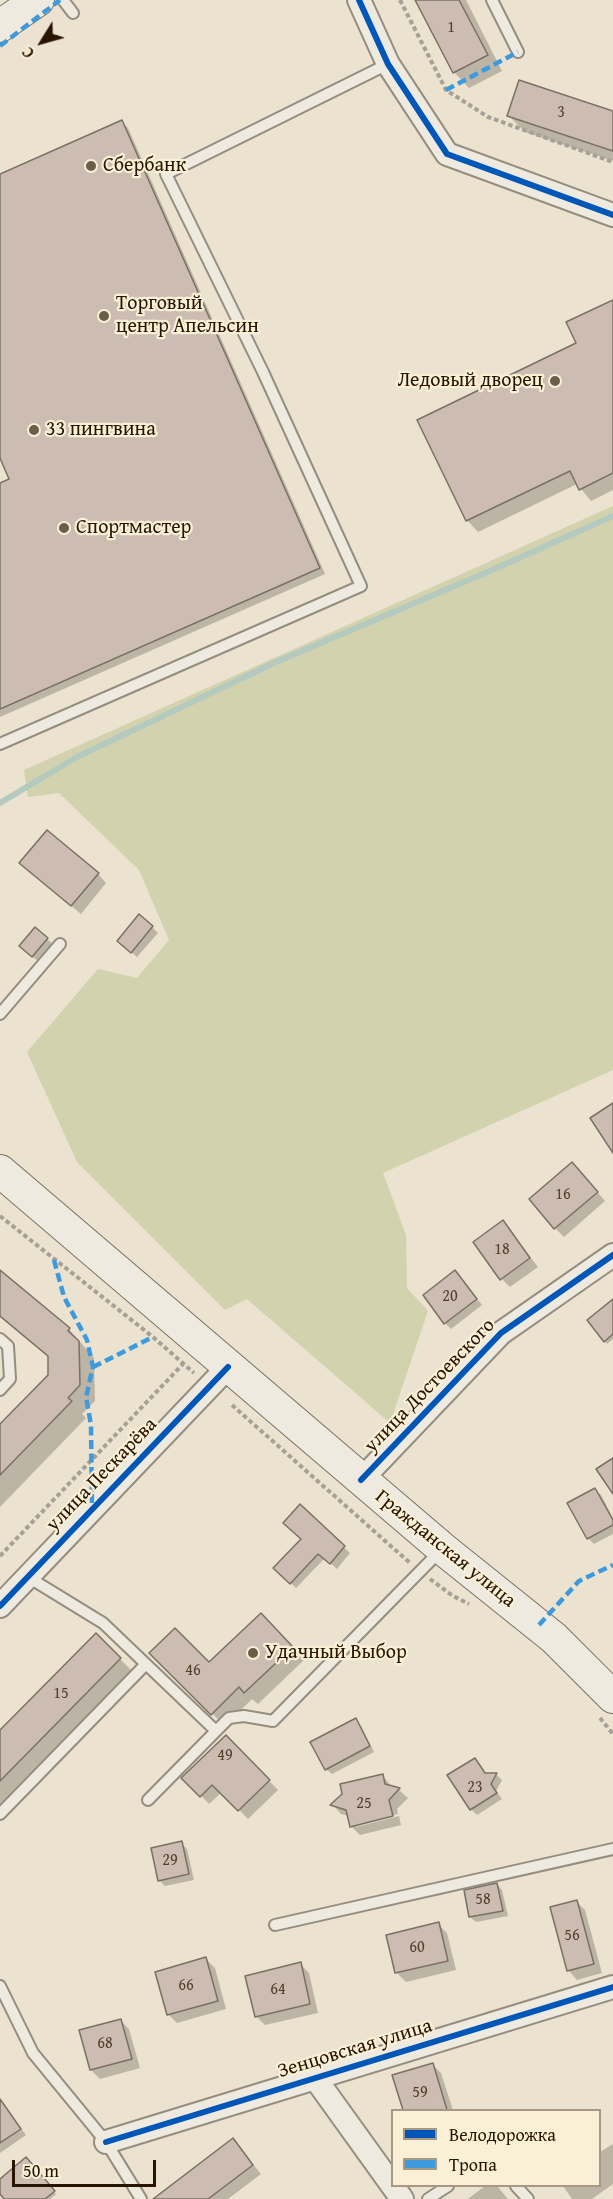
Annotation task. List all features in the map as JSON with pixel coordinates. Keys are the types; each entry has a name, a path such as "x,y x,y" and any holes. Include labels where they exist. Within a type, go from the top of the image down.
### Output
{"main road":[{"path":"0,26 38,0"},
{"name":"Гражданская улица","path":"0,1171 219,1377 361,1480 554,1638 604,1703"}],"street":[{"path":"359,0 388,64 447,154 613,215"},
{"name":"улица Достоевского","path":"361,1480 501,1334 613,1255"},
{"name":"улица Пескарёва","path":"0,1606 219,1377"},
{"name":"Зенцовская улица","path":"106,2142 613,1987"},
{"path":"315,2078 391,2184"}],"lane":[{"path":"63,0 74,13"},
{"path":"492,0 518,52"},
{"path":"0,744 361,586 263,372 166,174 388,64"},
{"path":"0,1014 60,944"},
{"path":"0,1339 9,1346 10,1379 0,1389"},
{"path":"148,1800 229,1718 244,1716 273,1721 443,1549"},
{"path":"28,1577 103,1623 216,1731"},
{"path":"0,1814 146,1664"},
{"path":"275,1925 611,1852"},
{"path":"0,1986 33,2053 106,2142 141,2199"},
{"path":"428,2199 446,2187"},
{"path":"517,2187 528,2199"}],"path":[{"path":"400,0 446,90 488,117 613,162"},
{"path":"0,1216 183,1364 219,1377 420,1571 453,1596 478,1609"},
{"path":"0,1556 183,1364"},
{"path":"604,1703 604,1725 613,1734"}],"green space":[{"path":"613,506 613,1070 383,1173 406,1235 407,1288 428,1311 390,1423 247,1299 225,1310 77,1162 27,1052 98,969 137,978 169,940 139,870 59,793 28,797 24,770"}],"building":[{"path":"415,0 459,0 488,55 453,73"},
{"path":"519,80 613,111 613,151 507,116"},
{"name":"Торговый центр Апельсин","path":"122,120 320,568 0,709 0,483 9,479 0,458 0,174"},
{"name":"Ледовый дворец","path":"613,300 613,473 579,490 570,471 466,521 417,420 576,343 566,322"},
{"path":"47,830 99,873 71,906 19,863"},
{"path":"139,914 153,926 131,953 117,941"},
{"path":"35,927 48,938 32,957 19,946"},
{"path":"613,1103 613,1153 590,1118"},
{"path":"572,1162 598,1192 554,1229 529,1199"},
{"path":"503,1220 530,1258 500,1280 473,1242"},
{"path":"0,1270 70,1328 68,1331 79,1341 80,1385 68,1398 72,1401 0,1475 0,1424 48,1375 48,1356 0,1316"},
{"path":"455,1270 477,1299 444,1324 423,1295"},
{"path":"613,1299 613,1334 604,1342 587,1320"},
{"path":"613,1458 613,1494 596,1469"},
{"path":"595,1488 613,1520 613,1525 587,1539 567,1503"},
{"path":"300,1504 345,1546 330,1564 318,1554 290,1584 273,1568 301,1539 283,1523"},
{"path":"261,1613 293,1647 244,1693 239,1687 211,1715 149,1653 175,1628 209,1662"},
{"path":"96,1633 121,1658 0,1781 0,1730"},
{"path":"356,1718 370,1746 325,1770 310,1742"},
{"path":"226,1735 270,1780 238,1811 212,1785 200,1797 181,1778"},
{"path":"475,1758 485,1773 497,1773 491,1784 497,1793 470,1810 447,1775"},
{"path":"383,1774 385,1784 400,1788 389,1800 393,1816 350,1827 346,1810 330,1805 342,1794 340,1784"},
{"path":"182,1841 189,1874 158,1881 151,1848"},
{"path":"497,1883 503,1911 469,1917 464,1890"},
{"path":"577,1900 594,1964 567,1971 550,1907"},
{"path":"439,1922 448,1961 395,1973 386,1935"},
{"path":"206,1957 218,2001 167,2015 155,1972"},
{"path":"301,1962 310,2004 255,2017 245,1976"},
{"path":"121,2019 132,2059 90,2070 79,2030"},
{"path":"433,2063 447,2109 403,2109 392,2075"},
{"path":"0,2099 21,2129 0,2143"},
{"path":"233,2138 253,2165 208,2199 153,2199"},
{"path":"26,2157 55,2191 45,2199 4,2199 0,2194 0,2179"}],"waterway":[{"path":"0,803 77,757 276,662 613,516"}],"marked path":[{"path":"0,46 60,0"},
{"path":"446,90 518,52"},
{"path":"54,1260 64,1297 87,1340 93,1367 86,1397 91,1425 92,1509"},
{"path":"93,1367 153,1337"},
{"path":"539,1625 579,1581 613,1565"}],"cycle path":[{"path":"359,0 388,64 447,154 613,215"},
{"path":"361,1480 501,1333 613,1255"},
{"path":"0,1606 228,1367"},
{"path":"106,2142 613,1987"}],"place":[{"name":"Сбербанк","path":"91,166"},
{"name":"Торговый центр Апельсин","path":"104,316"},
{"name":"Ледовый дворец","path":"555,381"},
{"name":"33 пингвина","path":"34,430"},
{"name":"Спортмастер","path":"64,528"},
{"name":"Удачный Выбор","path":"253,1653"}]}
